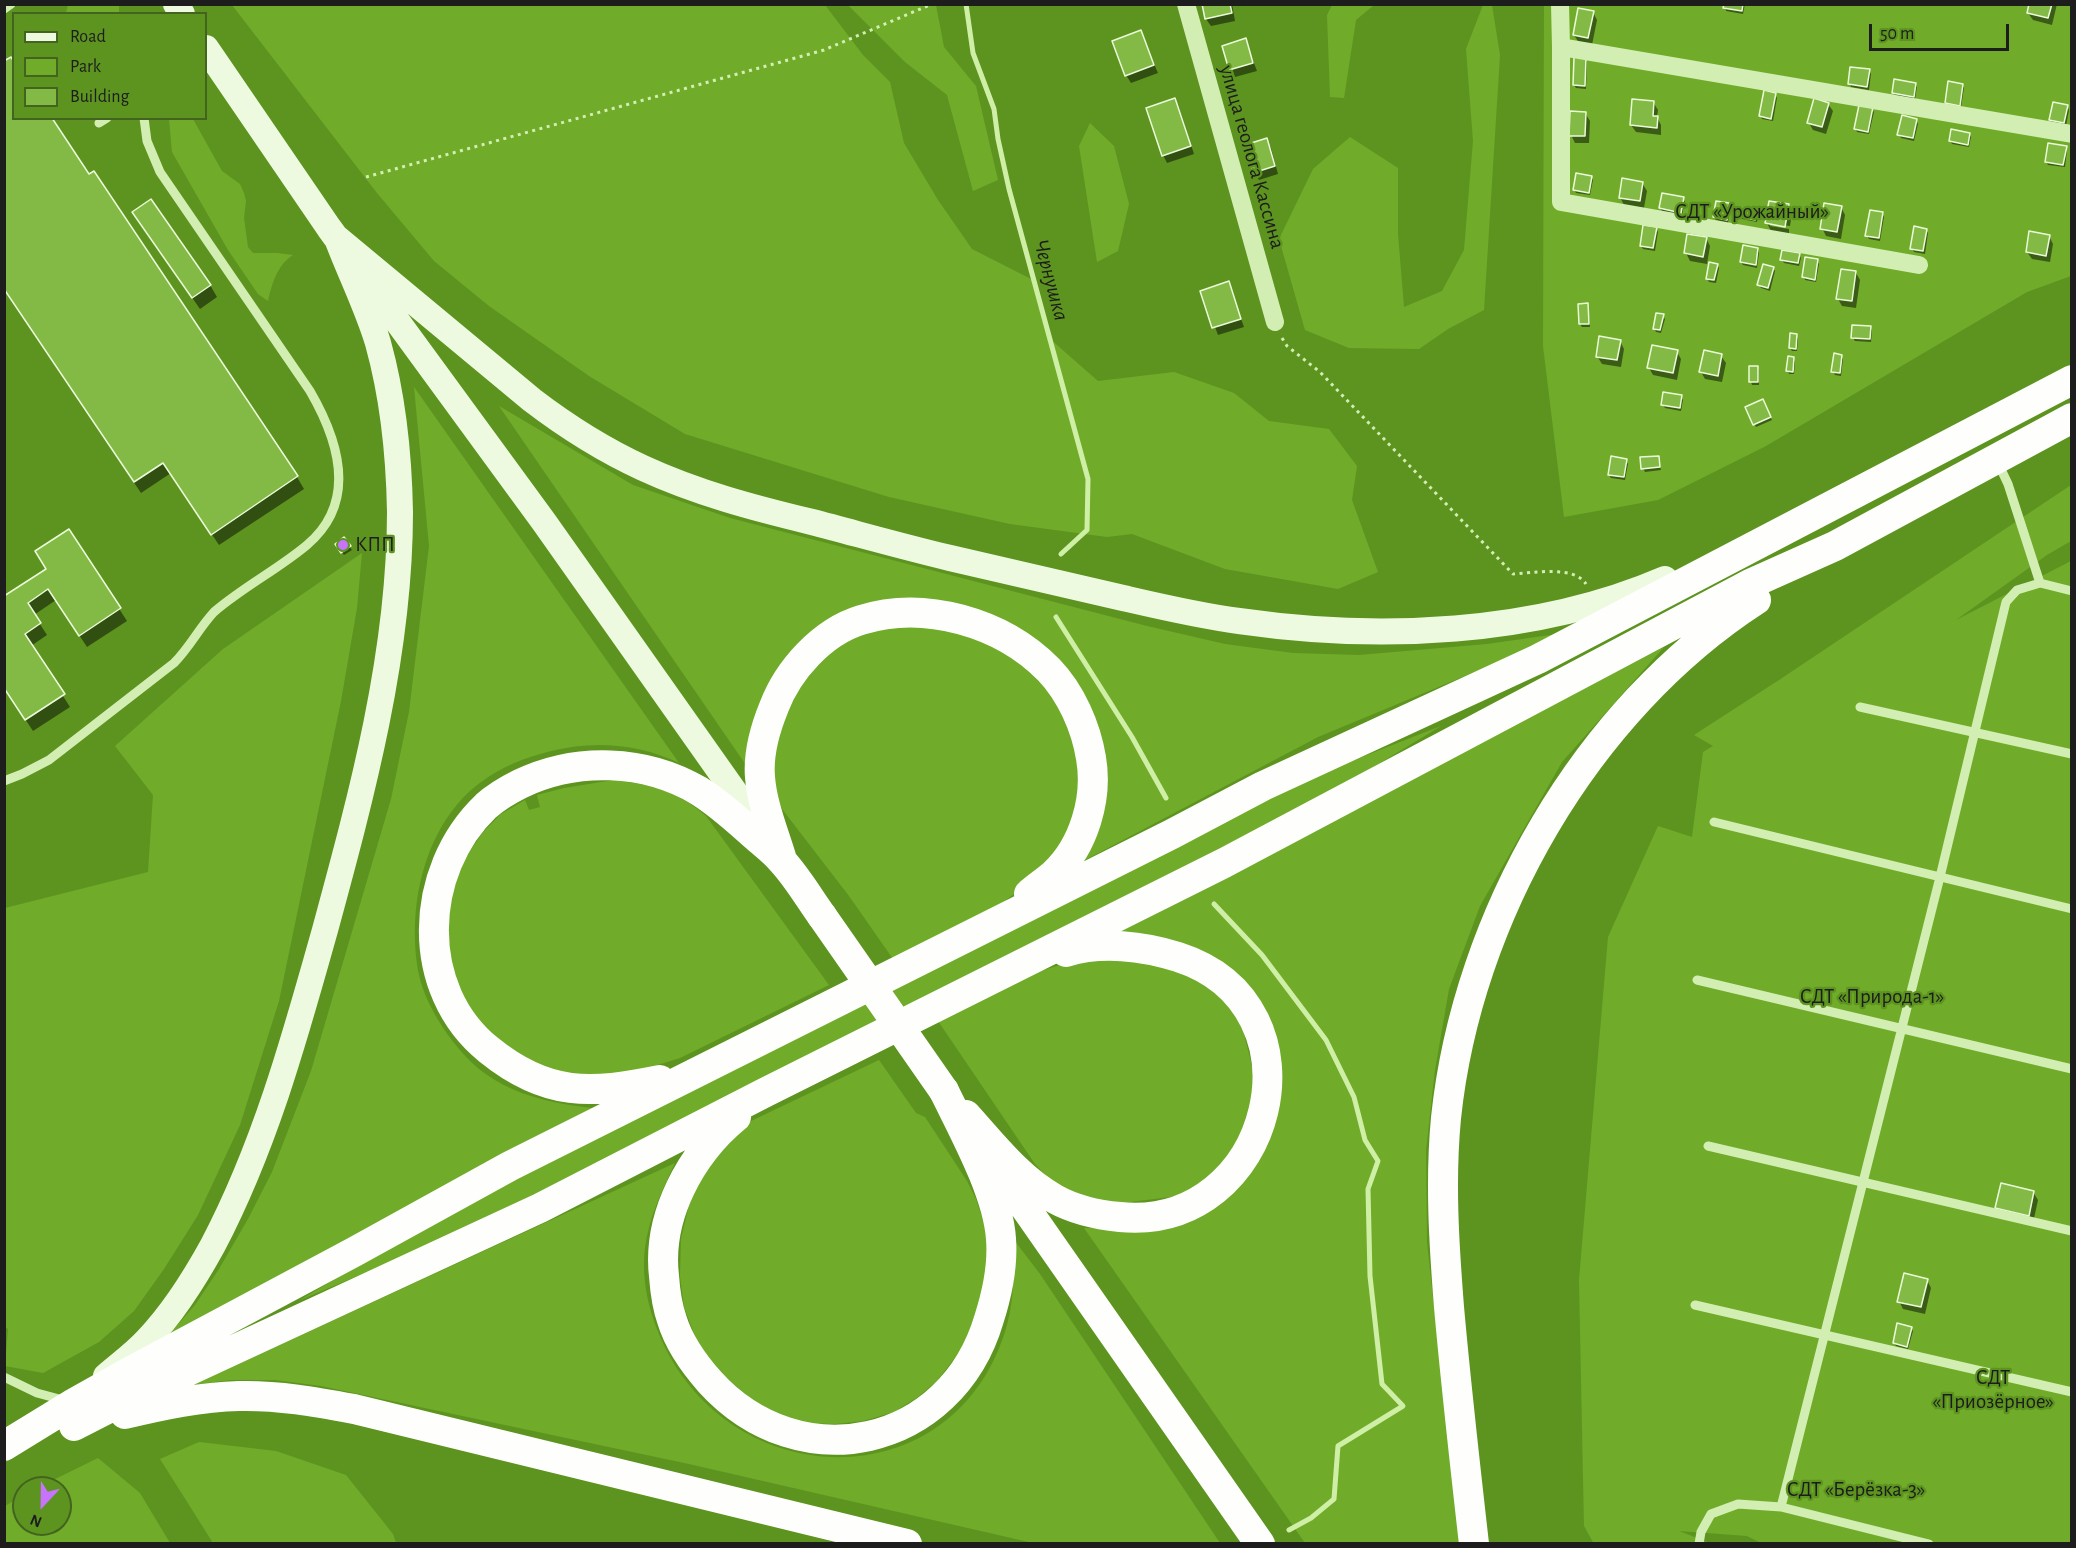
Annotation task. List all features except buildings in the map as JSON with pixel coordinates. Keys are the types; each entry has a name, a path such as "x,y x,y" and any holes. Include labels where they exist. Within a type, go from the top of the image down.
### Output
{"highway":[{"path":"4,1446 75,1403 510,1166 1172,834 1263,786 1538,659 2072,380"},
{"path":"4,1457 52,1437 128,1398 540,1208 1224,863 1750,584 1835,546 2072,418"},
{"path":"1474,1544 1453,1354 1444,1245 1443,1177 1446,1117 1455,1066 1466,1013 1484,957 1502,908 1545,825 1574,780 1613,729 1656,682 1721,624 1835,546"},
{"path":"782,860 764,802 760,777 761,752 765,728 779,693 802,659 834,633 860,620 894,613 922,613 953,617 989,629 1023,648 1050,670 1072,702 1088,740 1094,776 1090,810 1071,852 1055,873 988,926"},
{"path":"731,1056 664,1079 610,1089 579,1090 546,1084 521,1073 504,1063 474,1038 452,1007 438,975 433,941 435,903 444,869 454,846 470,822 488,804 531,779 582,765 609,765 646,770 682,783 718,803 782,860 1260,1544"},
{"path":"944,1091 1011,1165 1034,1185 1056,1200 1086,1211 1132,1218 1173,1213 1195,1204 1220,1186 1245,1155 1262,1118 1267,1093 1267,1068 1258,1027 1238,995 1224,981 1192,962 1167,954 1116,946 1077,948 1025,964"},
{"path":"766,1092 717,1132 685,1179 672,1208 662,1264 672,1320 685,1348 702,1373 737,1408 789,1434 816,1439 852,1439 879,1434 906,1424 934,1405 958,1382 984,1337 996,1298 1001,1238 995,1209 982,1172 944,1091"},
{"path":"52,1437 123,1414 180,1401 240,1395 290,1398 354,1409 907,1544"}],"main road":[{"path":"207,49 337,238 544,522 782,860"},
{"path":"337,238 513,385 560,421 641,468 737,503 910,548 1168,608 1239,621 1347,631 1410,630 1499,624 1597,604 1654,584 1815,515"},
{"path":"75,1403 148,1339 181,1297 212,1246 242,1184 280,1085 347,848 372,748 389,649 398,576 400,509 396,448 390,394 377,341 337,238"}],"street":[{"name":"улица геолога Кассина","path":"1186,4 1275,322"},
{"path":"1560,4 1561,202 1919,265"},
{"path":"1561,47 2072,134"}],"lane":[{"path":"4,9 11,4"},
{"path":"4,781 49,760 174,663 190,645 204,622 219,607 315,538 331,517 339,492 335,447 321,410 160,172 147,141 144,120"},
{"path":"1996,459 2008,484 2040,583"},
{"path":"1781,1507 1940,877 2006,602 2018,590 2040,583 2072,591"},
{"path":"1860,706 2072,754"},
{"path":"1714,822 2072,909"},
{"path":"1697,980 2072,1069"},
{"path":"1708,1146 2072,1231"},
{"path":"1695,1305 2072,1392"},
{"path":"4,1377 37,1393 75,1403"},
{"path":"1699,1544 1701,1532 1711,1514 1738,1504 1781,1507 1929,1544"}],"path":[{"path":"366,177 824,50 933,4"},
{"path":"1275,322 1287,346 1320,372 1513,574 1566,572 1582,579 1597,604"}],"green space":[{"path":"68,5 119,5 119,12 66,12"},
{"path":"232,5 825,5 863,55 890,82 904,143 938,200 972,249 1033,280 1049,338 1098,381 1174,372 1234,393 1269,421 1329,429 1357,466 1352,500 1378,572 1338,589 1225,569 1132,534 1107,537 1010,524 889,497 685,434 589,376 489,306 434,261 377,193"},
{"path":"848,5 936,5 944,47 976,86 998,180 973,191 947,95 905,62"},
{"path":"1332,5 1374,5 1356,20 1344,98 1330,97 1327,15"},
{"path":"1483,5 1492,5 1500,55 1484,310 1448,329 1419,349 1349,348 1305,330 1279,239 1313,169 1350,137 1398,168 1398,234 1404,307 1442,291 1464,250 1473,141 1466,49"},
{"name":"СДТ «Урожайный»","path":"1544,5 2071,5 2071,276 2027,292 1766,446 1658,500 1564,517 1543,346"},
{"path":"169,120 194,120 222,171 240,184 244,193 246,201 244,218 248,247 253,253 293,255 279,269 268,301 258,294 228,250 172,152"},
{"path":"1090,123 1114,146 1129,204 1118,251 1097,262 1079,146"},
{"path":"414,387 679,763 633,748 600,745 542,753 515,763 481,782 461,800 445,820 424,869 415,922 419,975 428,1001 443,1028 473,1063 508,1087 536,1098 593,1108 160,1345 195,1305 219,1269 272,1172 311,1071 391,799 409,712 429,546"},
{"path":"499,406 633,485 730,518 1225,644 1293,653 1359,655 1487,644 1571,632 1318,737 1072,867 1103,786 1027,637 847,615 748,768"},
{"name":"СДТ «Природа-1»","path":"2071,485 2071,541 2047,555 1956,620 2071,561 2071,1543 1763,1544 1747,1536 1679,1531 1710,1543 1594,1544 1584,1526 1579,1280 1608,937 1658,826 1692,837 1703,752 1713,746 1694,735"},
{"path":"362,553 357,608 341,701 279,1001 240,1125 198,1215 134,1311 99,1342 43,1373 5,1366 8,1329 4,1326 5,908 148,872 153,795 115,746 223,649"},
{"path":"891,625 961,631 1021,656 1067,713 1082,786 1069,832 1045,867 1024,887 999,905 893,959 849,896 782,809 773,788 772,741 804,674 844,641"},
{"path":"1664,647 1562,762 1480,906 1449,989 1435,1070 1426,1150 1427,1243 1460,1543 1305,1543 1084,1228 1160,1228 1207,1213 1240,1186 1263,1151 1273,1125 1266,1013 1250,989 1228,968 1098,938"},
{"path":"1441,726 1339,788 455,1235 298,1301 454,1209 1321,773"},
{"path":"614,780 663,790 684,800 706,816 829,985 680,1058 615,1076 588,1076 561,1072 534,1063 479,1025 461,997 446,950 449,901 465,858 484,831 501,814 525,800 529,810 540,807 537,795"},
{"path":"1104,957 1175,964 1238,1010 1257,1086 1236,1150 1187,1195 1105,1205 1052,1182 1035,1164 936,1018 1039,972 1060,965"},
{"path":"879,1060 916,1113 925,1117 967,1181 976,1199 987,1233 988,1253 984,1291 964,1346 937,1381 918,1397 894,1412 863,1421 835,1424 807,1423 782,1417 757,1404 714,1367 696,1339 684,1307 680,1276 681,1239 689,1205 705,1170 749,1122"},
{"path":"675,1163 657,1204 645,1248 645,1284 650,1307 662,1341 695,1392 739,1429 789,1451 843,1457 895,1448 942,1423 981,1382 1007,1325 1012,1293 1014,1240 1040,1274 1220,1543 1033,1543 689,1464 321,1386 275,1380 230,1380 193,1385"},
{"path":"199,1442 276,1451 346,1475 393,1534 396,1543 213,1543 160,1459"},
{"path":"98,1458 140,1493 170,1543 5,1543 5,1506 12,1502 12,1536 72,1536 72,1476 61,1476"}],"waterway":[{"name":"Чернушка","path":"966,4 973,53 994,109 1009,189 1088,479 1087,530 1061,554"},
{"path":"1056,617 1132,737 1166,798"},
{"path":"1214,904 1262,955 1326,1040 1354,1097 1365,1140 1378,1161 1368,1189 1370,1276 1382,1384 1403,1406 1338,1446 1334,1499 1311,1518 1289,1530"}],"place":[{"name":"КПП","path":"343,545"}],"park label":[{"name":"СДТ «Приозёрное»","path":"1993,1390"},
{"name":"СДТ «Берёзка-3»","path":"1856,1490"}]}
